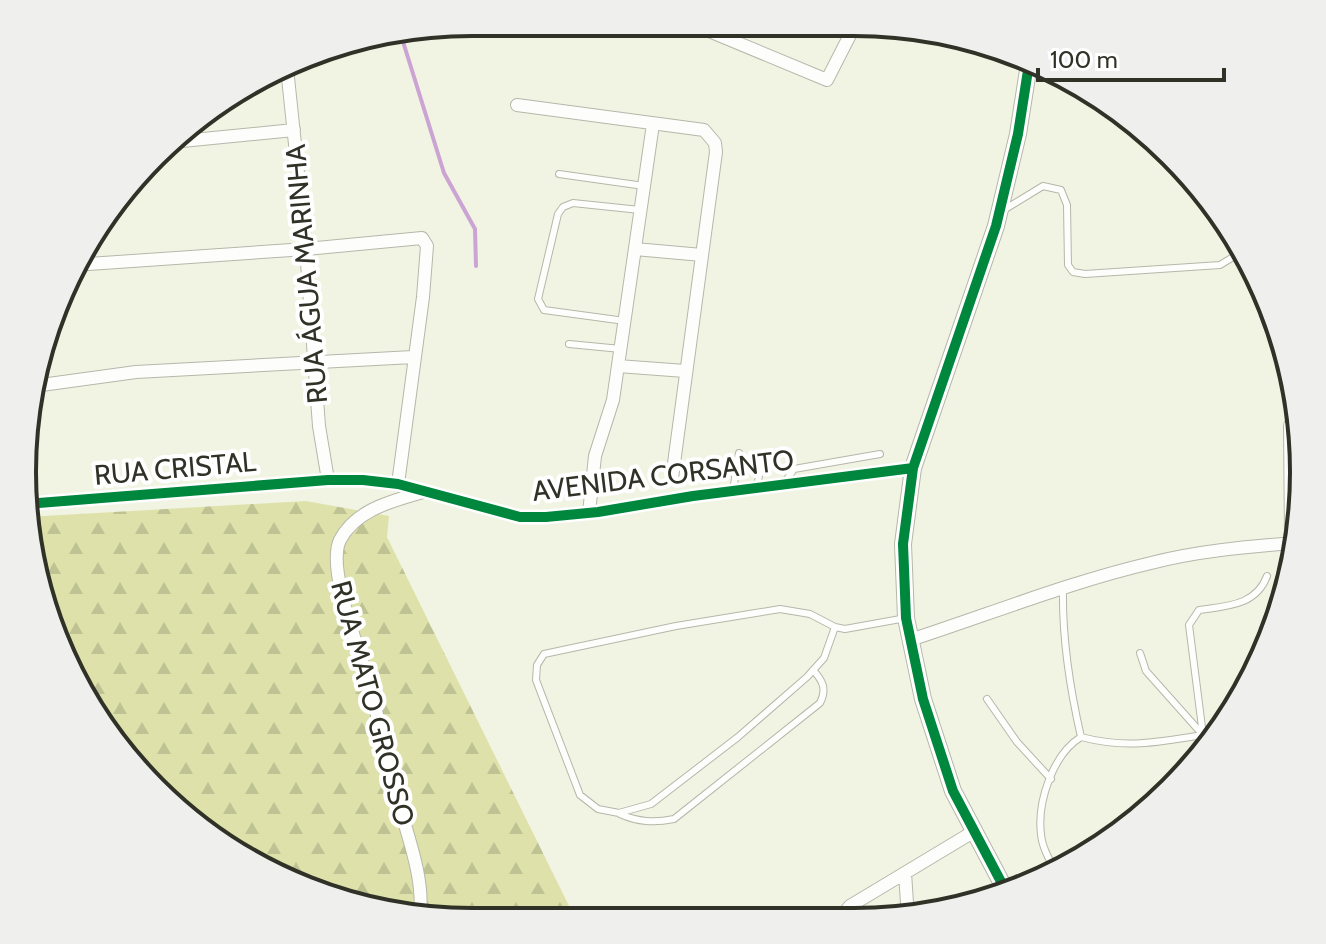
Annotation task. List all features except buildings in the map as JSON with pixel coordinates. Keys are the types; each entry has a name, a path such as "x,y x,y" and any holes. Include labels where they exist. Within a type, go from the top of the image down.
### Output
{"street":[{"path":"721,36 827,80 849,36"},
{"path":"1001,882 946,775 923,699 906,618 903,544 913,468 1000,213 1018,134 1028,72"},
{"name":"RUA ÁGUA MARINHA","path":"288,77 306,249 319,426 328,480"},
{"path":"517,105 704,130 715,143 672,478"},
{"path":"589,513 595,456 613,400 653,124"},
{"path":"190,140 294,130"},
{"path":"89,264 306,249 416,237 426,241 423,297 398,484"},
{"path":"635,249 702,255"},
{"path":"45,385 136,372 413,357"},
{"path":"618,366 685,371"},
{"name":"AVENIDA CORSANTO","path":"328,480 398,484 520,517 589,513 913,468"},
{"name":"RUA CRISTAL","path":"37,503 328,480"},
{"name":"RUA MATO GROSSO","path":"421,905 415,863 374,703 343,600 337,563 339,542 351,524 369,511 423,492"},
{"path":"910,640 1155,562 1285,534"},
{"path":"848,908 973,832"},
{"path":"905,873 907,904"}],"lane":[{"path":"559,174 644,186"},
{"path":"1000,213 1043,186 1061,190 1067,205 1068,265 1073,272 1085,274 1220,265 1233,257"},
{"path":"625,321 544,310 538,299 558,214 563,207 573,203 641,210"},
{"path":"569,344 621,349"},
{"path":"733,491 739,453"},
{"path":"783,485 794,469 880,454"},
{"path":"757,488 762,456"},
{"path":"1203,733 1189,625 1199,610 1247,602 1267,576"},
{"path":"1063,589 1064,636 1072,699 1081,737"},
{"path":"813,670 822,680 825,692 820,703 674,819 657,823 632,820 619,813 598,809 580,795 536,680 537,665 544,654 661,629 780,609 810,614 835,627 860,628 906,618"},
{"path":"619,813 651,804 738,737 824,658 835,627"},
{"path":"1140,653 1146,671 1202,734"},
{"path":"987,699 1017,742 1051,779"},
{"path":"1050,861 1041,835 1041,812 1051,779 1069,745 1081,737 1111,745 1139,745 1201,735"}],"green space":[{"path":"306,501 389,516 387,537 570,908 443,907 387,900 305,875 230,835 185,800 144,759 94,690 59,612 44,557 39,516"}],"waterway":[{"path":"403,42 444,173 475,229 476,266"}],"cycle path":[{"path":"1001,882 953,791 923,699 906,618 903,544 913,468 996,226 1018,134 1028,72"},
{"path":"37,503 328,480 363,480 398,484 520,517 546,517 913,468"}]}
